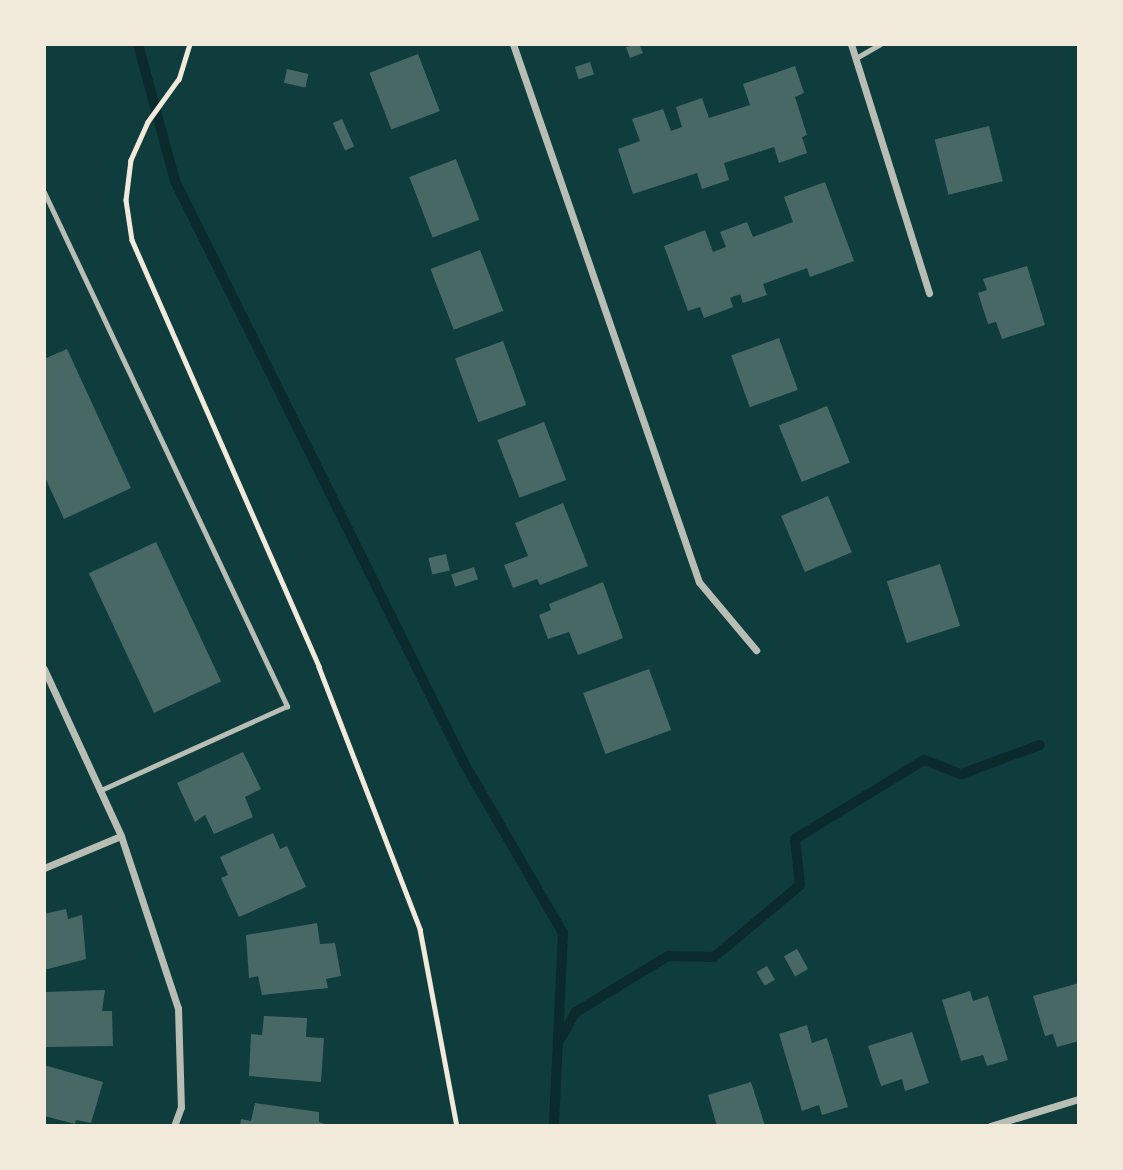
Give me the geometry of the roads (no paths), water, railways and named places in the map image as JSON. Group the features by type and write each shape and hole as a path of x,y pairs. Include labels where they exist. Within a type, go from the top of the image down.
{"street":[{"path":"513,44 699,582 756,650"},
{"path":"851,44 929,293"},
{"path":"44,669 121,836 178,1008 181,1107 174,1126"},
{"path":"44,868 121,836"},
{"path":"990,1126 1079,1099"}],"lane":[{"path":"856,58 880,44"},
{"path":"44,192 287,706 99,791"}],"waterway":[{"path":"138,44 175,181 464,763 563,933 554,1126"},
{"path":"559,1041 576,1012 668,956 714,957 800,885 795,839 924,760 961,774 1040,745"}]}
